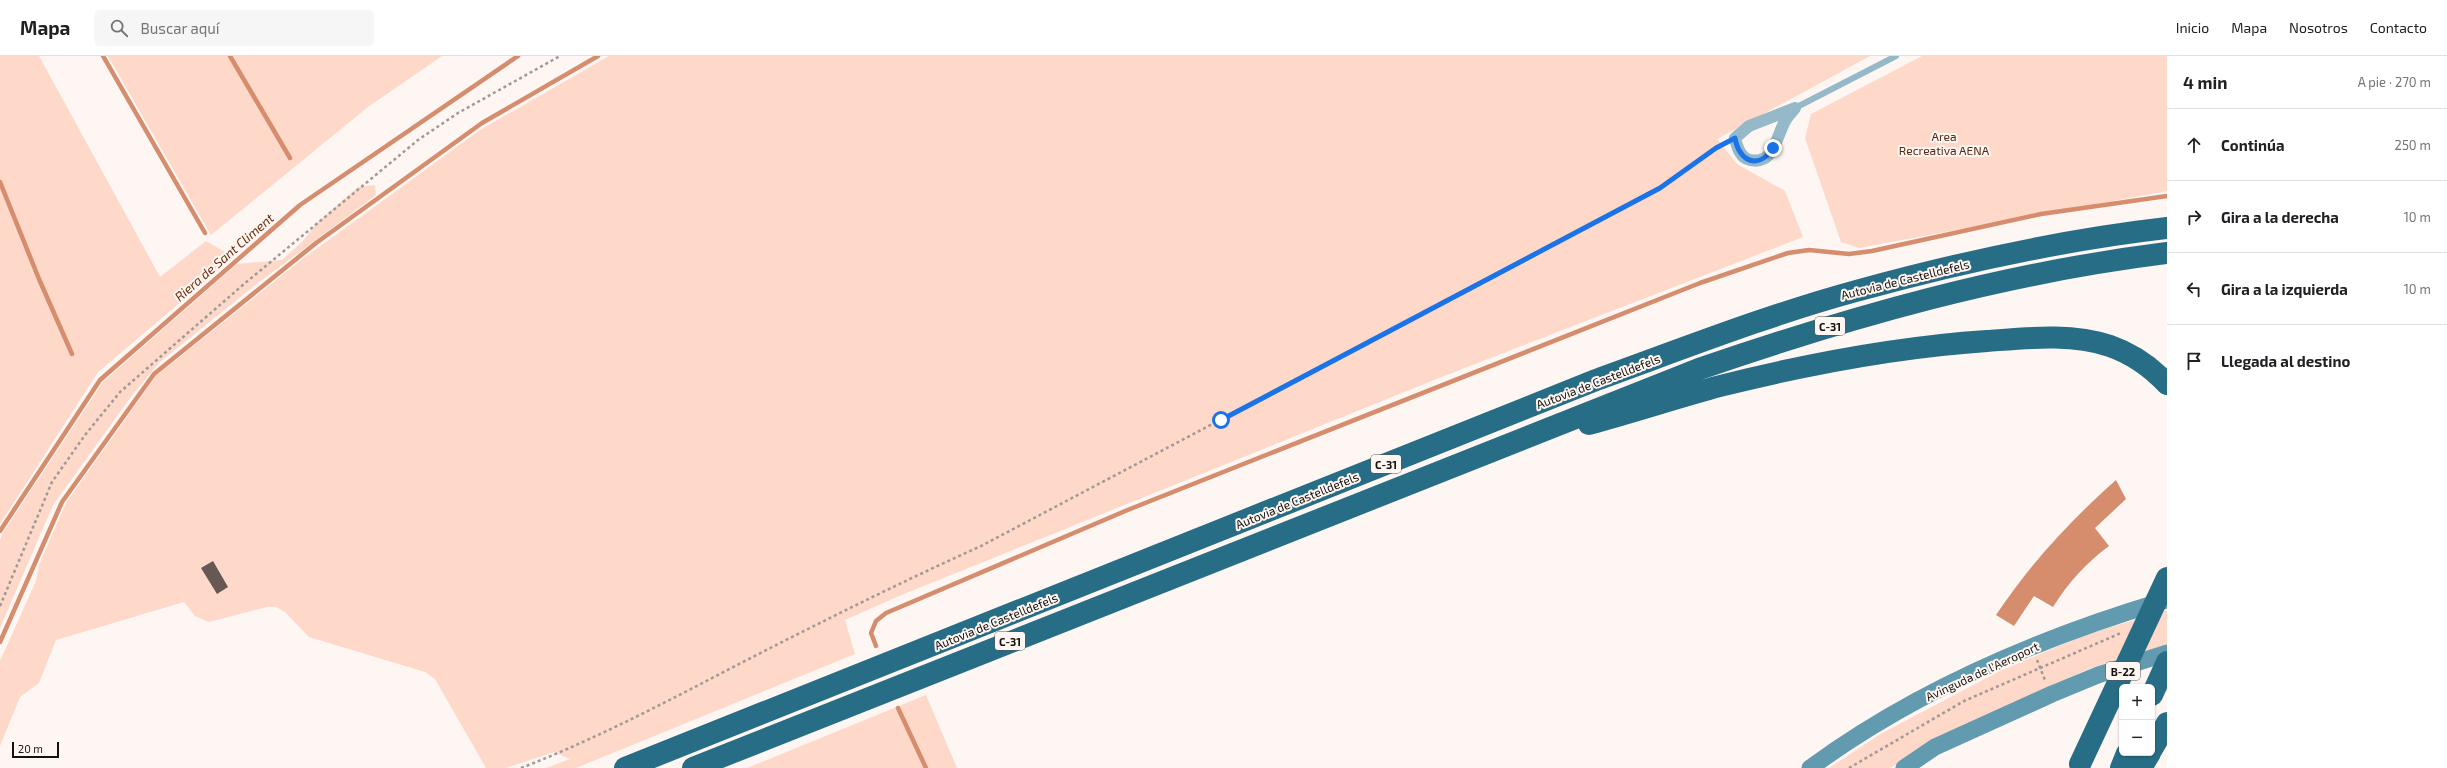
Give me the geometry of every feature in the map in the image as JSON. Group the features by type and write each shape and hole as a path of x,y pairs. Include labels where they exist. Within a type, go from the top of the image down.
{"highway":[{"name":"Autovia de Castelldefels","path":"625,768 1589,383 1701,342 1856,291 1945,268 2095,238 2167,228"},
{"name":"Autovia de Castelldefels","path":"693,768 1506,447 1603,405 1700,369 1862,316 1949,293 2019,278 2167,254"},
{"path":"1506,447 1770,374 1840,359 1964,342 2060,338 2091,341 2109,346 2135,357 2167,384"},
{"name":"B-22","path":"2079,766 2167,578"},
{"path":"2155,688 2167,662"},
{"path":"2155,744 2167,723"},
{"path":"2121,768 2126,756"},
{"path":"2141,768 2148,756"}],"street":[{"path":"1794,108 1784,122 1768,156 1759,161 1748,160 1741,155 1735,138 1749,126 1794,108"},
{"name":"Avinguda de l'Aeroport","path":"1810,768 1923,699 2032,646 2108,618 2167,600"},
{"path":"1904,768 1936,746 2052,694 2098,675 2167,653"}],"lane":[{"path":"1794,108 1896,56"}],"path":[{"path":"0,606 52,482 85,434 120,392 256,274 418,140 458,113 560,56"},
{"path":"521,768 569,749 886,589 981,546 1660,188 1716,148 1735,138"},
{"path":"1849,768 1964,701 2040,667 2125,632"},
{"path":"2032,646 2052,694"}],"green space":[{"path":"0,56 39,56 160,277 206,241 234,257 98,372 0,524"},
{"path":"108,56 442,56 368,107 211,235"},
{"path":"609,56 1870,56 1717,139 1737,164 1785,191 1803,237 1444,376 899,596 845,620 855,654 576,768 546,768 570,759 554,752 506,768 486,768 435,679 425,672 309,637 285,612 276,607 267,607 209,622 195,616 184,602 56,640 39,683 20,697 0,746 0,661 36,581 39,565 66,503 156,376 300,261 480,130"},
{"name":"Area Recreativa AENA","path":"1922,56 2167,56 2167,191 1859,248 1841,242 1805,138 1811,114"},
{"path":"375,185 376,195 254,286 160,362 133,394 53,505 0,628 0,540 2,534 103,382 237,264 282,260 302,242 318,222 358,187"},
{"path":"2167,610 2167,645 2091,668 2010,704 1890,768 1829,768 1882,733 2000,671 2085,635"},
{"path":"926,695 957,768 747,768"}],"shaded area":[{"path":"2116,480 2126,499 2095,528 2109,546 2078,574 2053,607 2034,596 2014,626 1996,615 2037,560 2066,528"}],"building":[{"path":"213,561 228,587 217,594 201,568"}],"waterway":[{"path":"103,56 205,233"},
{"path":"230,56 290,158"},
{"name":"Riera de Sant Climent","path":"0,531 100,380 300,205 518,56"},
{"path":"0,642 62,502 154,374 316,243 482,123 598,56"},
{"path":"0,182 39,279 72,354"},
{"path":"876,646 871,633 876,621 886,613 1130,509 1700,283 1788,253 1809,250 1849,254 1872,251 2041,214 2167,196"},
{"path":"898,708 926,768"}],"route":[{"path":"1221,420 1421,312 1551,246 1660,188 1716,148 1735,138 1736,145 1741,155 1748,160 1759,161 1768,156 1773,148"}]}
